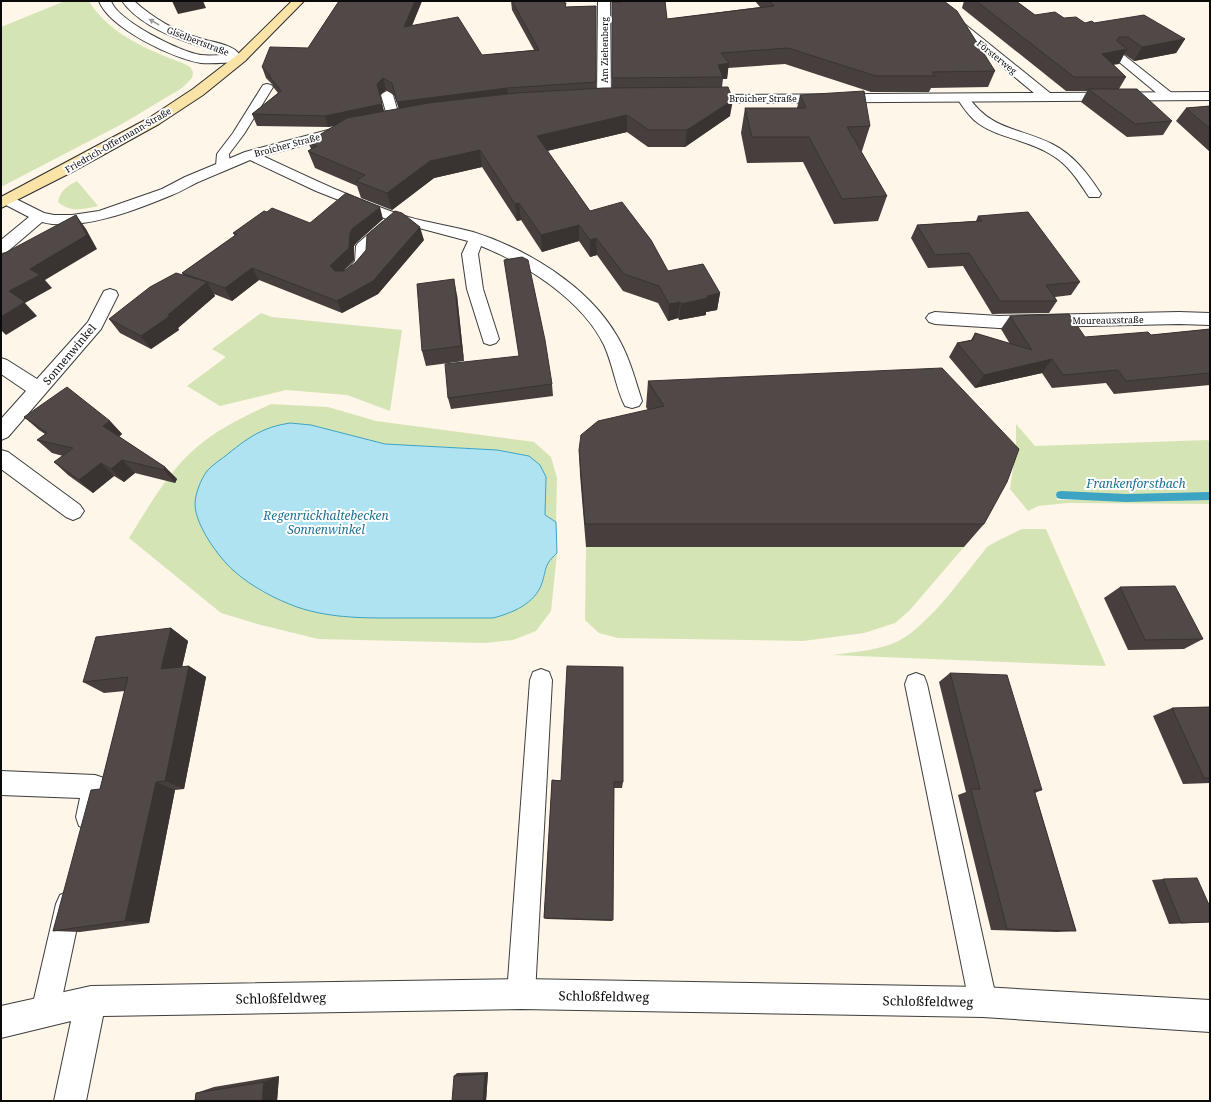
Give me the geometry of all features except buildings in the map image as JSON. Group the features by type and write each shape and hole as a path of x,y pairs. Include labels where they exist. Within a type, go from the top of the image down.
{"main road":[{"name":"Friedrich-Offermann-Straße","path":"4,201 154,121 198,92 241,58 298,1"}],"street":[{"name":"Giselbertstraße","path":"105,1 109,10 121,21 167,47 200,59 241,58"},
{"name":"Giselbertstraße","path":"128,1 144,16 162,27 198,42 217,46 241,58"},
{"name":"Am Ziehenberg","path":"604,1 604,99"},
{"name":"Försterweg","path":"929,1 1047,97"},
{"name":"Broicher Straße","path":"691,99 1210,96"},
{"path":"588,99 620,99"},
{"path":"380,122 409,116"},
{"name":"Broicher Straße","path":"4,201 39,216 62,221 102,215 168,192 250,155 360,126"},
{"name":"Broicher Straße","path":"250,155 396,218 477,239 515,256 545,274 569,292 594,318 608,336 622,367 632,401"},
{"path":"1,248 39,216"},
{"path":"477,239 470,254 475,289 490,339"},
{"name":"Sonnenwinkel","path":"1,432 95,325 110,295"},
{"name":"Moureauxstraße","path":"935,318 999,322 1179,318 1210,319"},
{"name":"Sonnenwinkel","path":"1,365 38,390"},
{"path":"1,458 73,511"},
{"name":"Schloßfeldweg","path":"1,1022 91,1001 521,994 983,1002 1210,1016"},
{"path":"70,1101 91,1001"}],"lane":[{"path":"1116,54 1169,97"},
{"path":"223,166 223,154 238,134 267,87"},
{"path":"387,95 394,118"},
{"path":"963,98 976,116 987,124 999,130 1030,139 1048,147 1069,161 1088,183 1094,194"},
{"path":"346,279 362,262 364,246 396,218"},
{"path":"521,994 541,680"},
{"path":"916,684 983,1002"},
{"path":"1,783 95,787 83,842"},
{"path":"45,1012 74,880"}],"green space":[{"path":"65,1 89,1 103,19 121,34 141,46 190,67 193,72 192,78 182,88 122,124 1,187 1,27"},
{"path":"77,181 98,206 72,209 58,202 64,189"},
{"path":"261,313 272,317 402,330 390,411 347,395 286,390 220,406 187,386 226,357 212,349"},
{"path":"271,404 328,407 376,421 534,442 551,457 557,478 556,522 545,515 546,477 529,456 497,450 385,444 311,425 290,423 234,571 262,592 297,607 541,585 547,562 557,553 551,611 536,631 513,640 485,643 318,639 261,625 221,613 129,538 151,502 168,478 187,456 205,440 223,428"},
{"path":"1016,424 1035,446 1208,440 1210,443 1210,494 1126,496 1056,495 1057,500 1210,498 1210,504 1068,503 1038,506 1028,511 1010,489 1016,447"},
{"path":"1022,529 1046,529 1106,666 832,655 879,648 906,637 919,627 944,601 987,547"},
{"path":"586,547 964,547 909,611 895,623 864,633 803,641 618,638 599,633 585,620"}],"water":[{"name":"Regenrückhaltebecken Sonnenwinkel","path":"290,423 311,425 385,444 497,450 529,456 540,465 546,477 545,515 556,522 557,553 548,564 539,590 534,597 522,606 493,618 364,618 323,614 297,607 272,596 248,582 228,565 215,550 203,531 196,512 196,496 209,468 243,442 264,430"}],"waterway":[{"name":"Frankenforstbach","path":"1061,495 1126,498 1210,496"}]}
